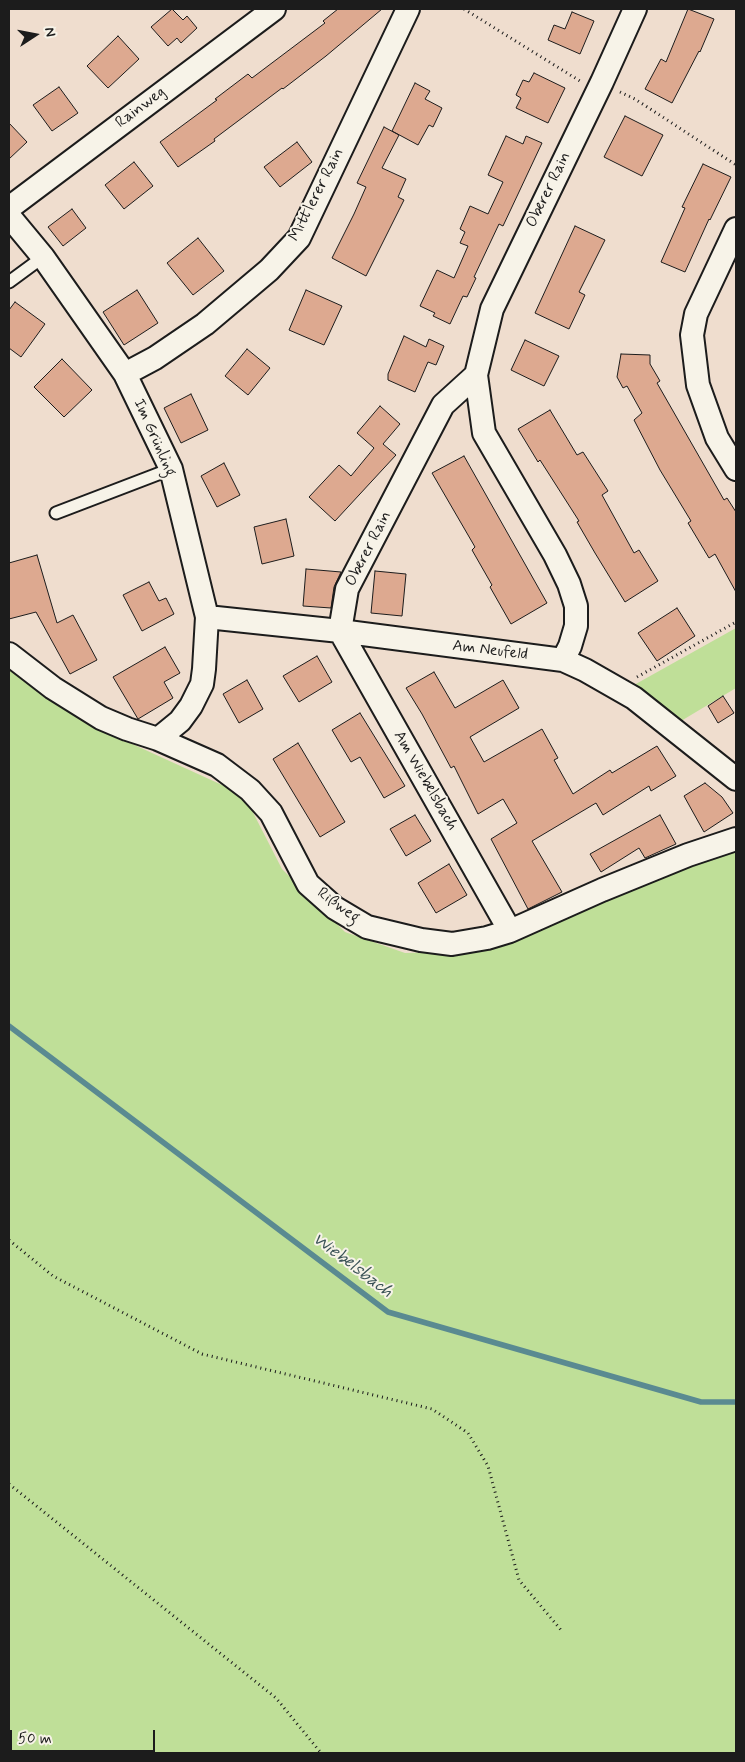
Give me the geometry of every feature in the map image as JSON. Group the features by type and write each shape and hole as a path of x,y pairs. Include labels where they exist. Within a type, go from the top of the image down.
{"street":[{"name":"Rainweg","path":"9,208 274,9"},
{"name":"Mittlerer Rain","path":"125,374 155,358 205,324 269,270 299,238 408,9"},
{"name":"Oberer Rain","path":"563,660 570,646 576,626 576,606 569,584 555,555 484,433 476,375 492,309 602,82 635,9"},
{"name":"Im Grünling","path":"9,216 43,257 125,374 171,469 207,617 202,684 191,706 180,721 158,739"},
{"path":"736,229 696,314 692,335 698,385 717,438 736,469"},
{"name":"Oberer Rain","path":"340,631 347,590 443,405 476,375"},
{"name":"Am Neufeld","path":"207,617 340,631 563,660 585,670 634,698 736,779"},
{"name":"Am Wiebelsbach","path":"340,631 510,931"},
{"name":"Rißweg","path":"9,654 53,688 102,718 127,729 158,739 217,765 250,790 271,813 308,884 334,908 367,927 421,940 452,944 487,938 510,931 602,890 688,855 736,839"}],"lane":[{"path":"9,282 43,257"},
{"path":"56,513 171,469"}],"path":[{"path":"464,9 582,82"},
{"path":"635,99 736,164"},
{"path":"617,688 736,622"},
{"path":"9,1240 53,1276 202,1354 432,1409 468,1433 488,1466 518,1580 561,1630"},
{"path":"9,1484 276,1698 321,1753"}],"green space":[{"path":"736,628 736,688 681,721 634,685"},
{"path":"9,669 45,698 106,732 244,795 282,869 345,932 405,953 475,951 736,849 736,1753 9,1753"}],"building":[{"path":"172,9 183,20 187,16 197,28 181,43 177,38 168,46 151,27"},
{"path":"338,9 382,9 326,56 178,167 160,142 217,100 215,99 248,74 252,78 325,23 323,21"},
{"path":"688,9 714,19 700,52 672,103 645,89 661,59 666,62"},
{"path":"572,12 594,21 580,54 548,40 554,25 565,29"},
{"path":"118,36 139,59 108,88 87,66"},
{"path":"534,73 565,88 548,123 516,108 521,98 516,95 523,80 529,82"},
{"path":"415,83 430,91 425,99 442,108 433,127 429,125 418,145 392,131"},
{"path":"59,87 78,113 52,131 33,105"},
{"path":"625,116 663,135 642,176 604,157"},
{"path":"9,123 27,142 9,159"},
{"path":"384,127 399,135 382,168 406,179 398,197 404,200 366,276 332,258 366,187 357,183"},
{"path":"506,136 523,144 526,136 542,143 503,226 499,224 474,277 476,278 467,297 463,296 450,324 433,316 435,313 420,306 437,270 454,278 468,246 460,243 465,232 460,229 470,206 488,214 503,182 488,175"},
{"path":"297,142 312,162 280,187 264,167"},
{"path":"134,162 153,186 124,209 105,185"},
{"path":"703,164 731,177 685,272 661,262 685,208 682,207"},
{"path":"72,209 86,228 63,246 48,227"},
{"path":"575,226 605,240 579,292 585,295 569,329 535,313"},
{"path":"198,238 224,271 193,295 167,263"},
{"path":"137,290 158,323 124,345 103,312"},
{"path":"306,290 342,306 324,345 289,330"},
{"path":"15,302 45,324 21,357 9,348 9,310"},
{"path":"404,336 426,347 429,339 444,346 436,365 428,362 415,392 388,380 388,374"},
{"path":"525,340 559,356 544,386 511,370"},
{"path":"247,349 270,368 248,395 225,376"},
{"path":"621,354 650,355 650,364 660,381 657,383 724,500 727,498 736,512 736,592 715,554 709,558 688,523 691,521 660,470 634,420 642,413 627,386 623,388 617,377"},
{"path":"62,359 92,390 64,417 34,387"},
{"path":"191,394 208,430 181,443 164,408"},
{"path":"380,406 400,424 383,444 396,455 335,521 309,497 339,465 351,476 374,448 357,433"},
{"path":"550,410 577,455 583,452 608,491 602,495 634,553 639,550 658,581 625,602 577,522 579,521 540,460 538,462 518,429"},
{"path":"464,456 547,603 511,624 472,550 475,547 432,473"},
{"path":"224,463 240,495 217,507 201,476"},
{"path":"286,519 294,556 262,564 254,527"},
{"path":"37,555 57,623 73,615 97,660 70,674 36,612 9,619 9,563"},
{"path":"306,569 341,572 334,587 331,608 303,606"},
{"path":"375,571 406,574 402,616 371,613"},
{"path":"149,582 159,601 166,598 174,614 142,631 123,595"},
{"path":"677,608 695,636 657,661 638,633"},
{"path":"165,647 180,673 164,682 173,698 138,719 113,677"},
{"path":"317,656 332,682 299,702 283,676"},
{"path":"434,672 455,708 503,680 519,708 470,737 484,762 542,729 558,758 554,760 573,794 610,770 612,773 657,746 676,776 651,791 649,786 603,815 596,803 532,841 562,892 528,909 491,839 517,823 503,799 478,814 454,766 451,768 406,688"},
{"path":"247,680 263,709 239,723 223,694"},
{"path":"723,696 734,713 718,723 708,706"},
{"path":"360,713 405,786 384,798 360,757 351,762 332,730"},
{"path":"298,743 345,822 320,837 273,759"},
{"path":"705,783 722,797 733,813 704,832 684,796"},
{"path":"415,815 431,841 406,856 390,829"},
{"path":"660,815 676,844 645,858 639,848 601,872 590,854"},
{"path":"449,864 467,895 436,913 418,883"}],"waterway":[{"name":"Wiebelsbach","path":"9,1026 388,1312 701,1402 736,1402"}]}
